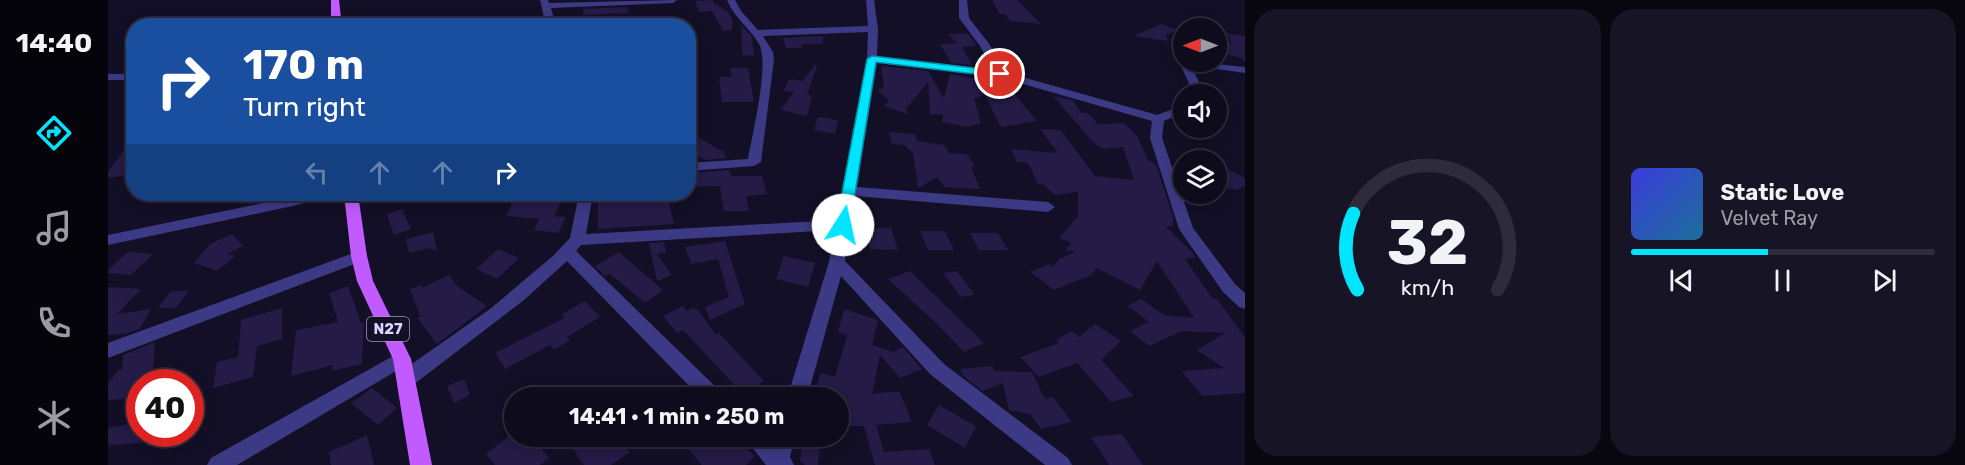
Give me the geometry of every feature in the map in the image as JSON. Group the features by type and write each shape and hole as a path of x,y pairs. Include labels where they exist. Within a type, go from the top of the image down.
{"main road":[{"path":"335,0 336,18"},
{"name":"N27","path":"352,201 359,256 365,281 402,360 421,465"}],"street":[{"path":"549,18 544,3 673,0"},
{"path":"696,166 754,162 769,54 758,33 733,7 731,0"},
{"path":"800,387 837,262 872,59 873,29 870,0"},
{"path":"963,0 964,18 985,45 1000,74"},
{"path":"758,33 873,29"},
{"path":"872,59 1000,74 1158,119 1173,113"},
{"path":"1194,84 1186,66 1203,64 1245,70"},
{"path":"108,77 126,77"},
{"path":"1158,119 1156,138 1186,229 1229,288 1245,303"},
{"path":"849,191 1048,207"},
{"path":"108,240 294,201"},
{"path":"406,379 513,298 572,246 583,201"},
{"path":"572,246 843,225"},
{"path":"572,246 704,387"},
{"path":"108,351 359,256"},
{"path":"837,262 937,369 1060,465"},
{"path":"218,465 402,360"},
{"path":"763,447 779,464"},
{"path":"779,464 783,447"}],"building":[{"path":"713,0 715,4 727,11 733,20 732,30 723,31 712,11 699,12 695,1"},
{"path":"992,0 1017,0 1041,24 1010,21 1005,14 1000,14"},
{"path":"627,7 629,13 583,15 584,9"},
{"path":"1161,24 1173,28 1173,32 1166,35 1168,41 1133,36"},
{"path":"741,25 752,37 754,56 742,55"},
{"path":"967,33 977,46 962,47 972,65 951,63 940,44 957,43 948,34"},
{"path":"1227,33 1245,36 1245,62 1242,58 1227,55 1227,42 1232,43"},
{"path":"823,36 823,44 801,44 802,48 786,48 783,38"},
{"path":"815,65 817,66 807,95 812,95 807,116 781,110 794,92 784,91 789,79 803,81"},
{"path":"881,66 928,71 944,98 950,74 1006,84 1037,121 1003,127 999,124 985,95 974,99 981,123 968,127 942,122 943,115 930,114 928,82 906,109 908,114 884,106 889,101 877,89 884,88"},
{"path":"730,68 748,68 754,102 722,102 719,77 732,77"},
{"path":"1053,96 1072,100 1082,113 1088,113 1098,124 1124,123 1137,136 1148,160 1156,165 1173,216 1173,226 1166,227 1196,257 1185,259 1212,298 1217,299 1245,337 1245,393 1202,396 1182,371 1224,368 1197,350 1225,333 1182,331 1149,346 1130,331 1149,322 1128,306 1141,299 1164,315 1194,318 1157,261 1140,290 1096,268 1092,275 1054,290 1030,272 1049,264 1053,267 1059,259 1077,251 1065,251 1071,243 1059,238 1078,216 1078,192 1055,195 1043,184 1038,184 1028,163 1017,162 1011,149 1058,153 1040,129 1061,130 1095,176 1134,180 1123,147 1103,149 1093,142"},
{"path":"818,117 838,120 835,134 814,130"},
{"path":"889,132 915,134 917,141 944,145 949,153 967,154 975,167 971,167 980,189 944,187 938,177 918,188 913,153 904,145 892,144"},
{"path":"696,137 724,152 726,158 705,160 696,155"},
{"path":"126,148 126,175 108,178 108,172"},
{"path":"729,170 731,176 762,176 767,194 746,196 749,211 724,211 720,186 696,187 696,172"},
{"path":"1227,170 1245,178 1245,186 1236,190 1227,188"},
{"path":"243,201 262,201 249,204"},
{"path":"514,201 560,201 555,216 566,217 558,233 534,230 539,219 506,216"},
{"path":"598,201 669,201 674,224 598,229"},
{"path":"402,209 411,229 394,235 387,214"},
{"path":"864,228 891,228 898,250 870,249"},
{"path":"920,231 945,231 954,250 928,250"},
{"path":"433,232 437,251 430,248 409,253 406,239"},
{"path":"970,233 998,233 1008,250 979,250"},
{"path":"232,234 243,246 227,254 235,256 217,271 194,263 210,244"},
{"path":"725,241 745,304 710,320 705,307 729,297 718,259 691,264 685,247"},
{"path":"664,242 666,253 657,254 672,275 657,281 649,243"},
{"path":"498,249 519,258 497,279 476,269"},
{"path":"128,252 153,254 131,275 108,273 108,270"},
{"path":"619,252 663,290 645,303 610,274 605,276 595,266"},
{"path":"784,256 815,263 808,287 776,279"},
{"path":"910,271 984,343 964,352 888,279"},
{"path":"957,271 975,295 961,297 943,273"},
{"path":"449,275 457,286 487,306 437,344 417,318 420,316 410,289 421,285 422,288"},
{"path":"348,286 361,323 364,323 362,364 332,371 333,365 291,376 296,330 338,322 329,293"},
{"path":"108,287 141,289 117,314 151,309 140,329 125,334 108,335"},
{"path":"171,291 189,291 176,308 158,308"},
{"path":"585,301 600,317 567,337 570,341 554,349 550,345 505,369 495,353 564,318 561,315"},
{"path":"683,306 687,311 693,308 698,310 716,335 719,333 764,381 755,387 736,387 683,330 677,333 663,316"},
{"path":"282,308 282,339 257,346 253,377 213,388 217,362 238,357 241,320"},
{"path":"844,309 878,320 872,345 893,352 903,347 922,369 900,378 880,355 872,394 899,391 912,422 876,425 884,452 929,449 935,465 875,465 864,426 849,426 849,387 817,387 820,373 835,377 847,335 838,332"},
{"path":"1095,324 1121,341 1101,360 1134,396 1111,402 1077,363 1039,377 1020,357 1059,343 1056,340 1072,331 1079,337"},
{"path":"155,342 153,369 126,369 126,399 108,400 108,384 118,370 122,370 123,355"},
{"path":"992,366 995,371 1032,372 1045,399 1053,397 1072,422 1041,429 1030,414 1009,410 1003,383 983,391 963,376 960,369"},
{"path":"464,379 470,395 454,403 447,386"},
{"path":"372,388 397,408 378,425 351,403"},
{"path":"939,405 976,426 965,448 927,425"},
{"path":"126,424 126,444 108,445 108,428"},
{"path":"1122,434 1143,465 1109,465 1091,437"},
{"path":"367,435 374,465 331,465 329,452"},
{"path":"504,440 504,447 540,447 549,458 540,465 495,465 486,454"},
{"path":"576,447 626,447 630,452 611,465 584,465 573,449"},
{"path":"687,447 745,447 755,456 746,465 702,465"},
{"path":"802,447 820,447 818,465 805,465 800,460"}],"route":[{"path":"843,225 872,59 1000,74"}]}
